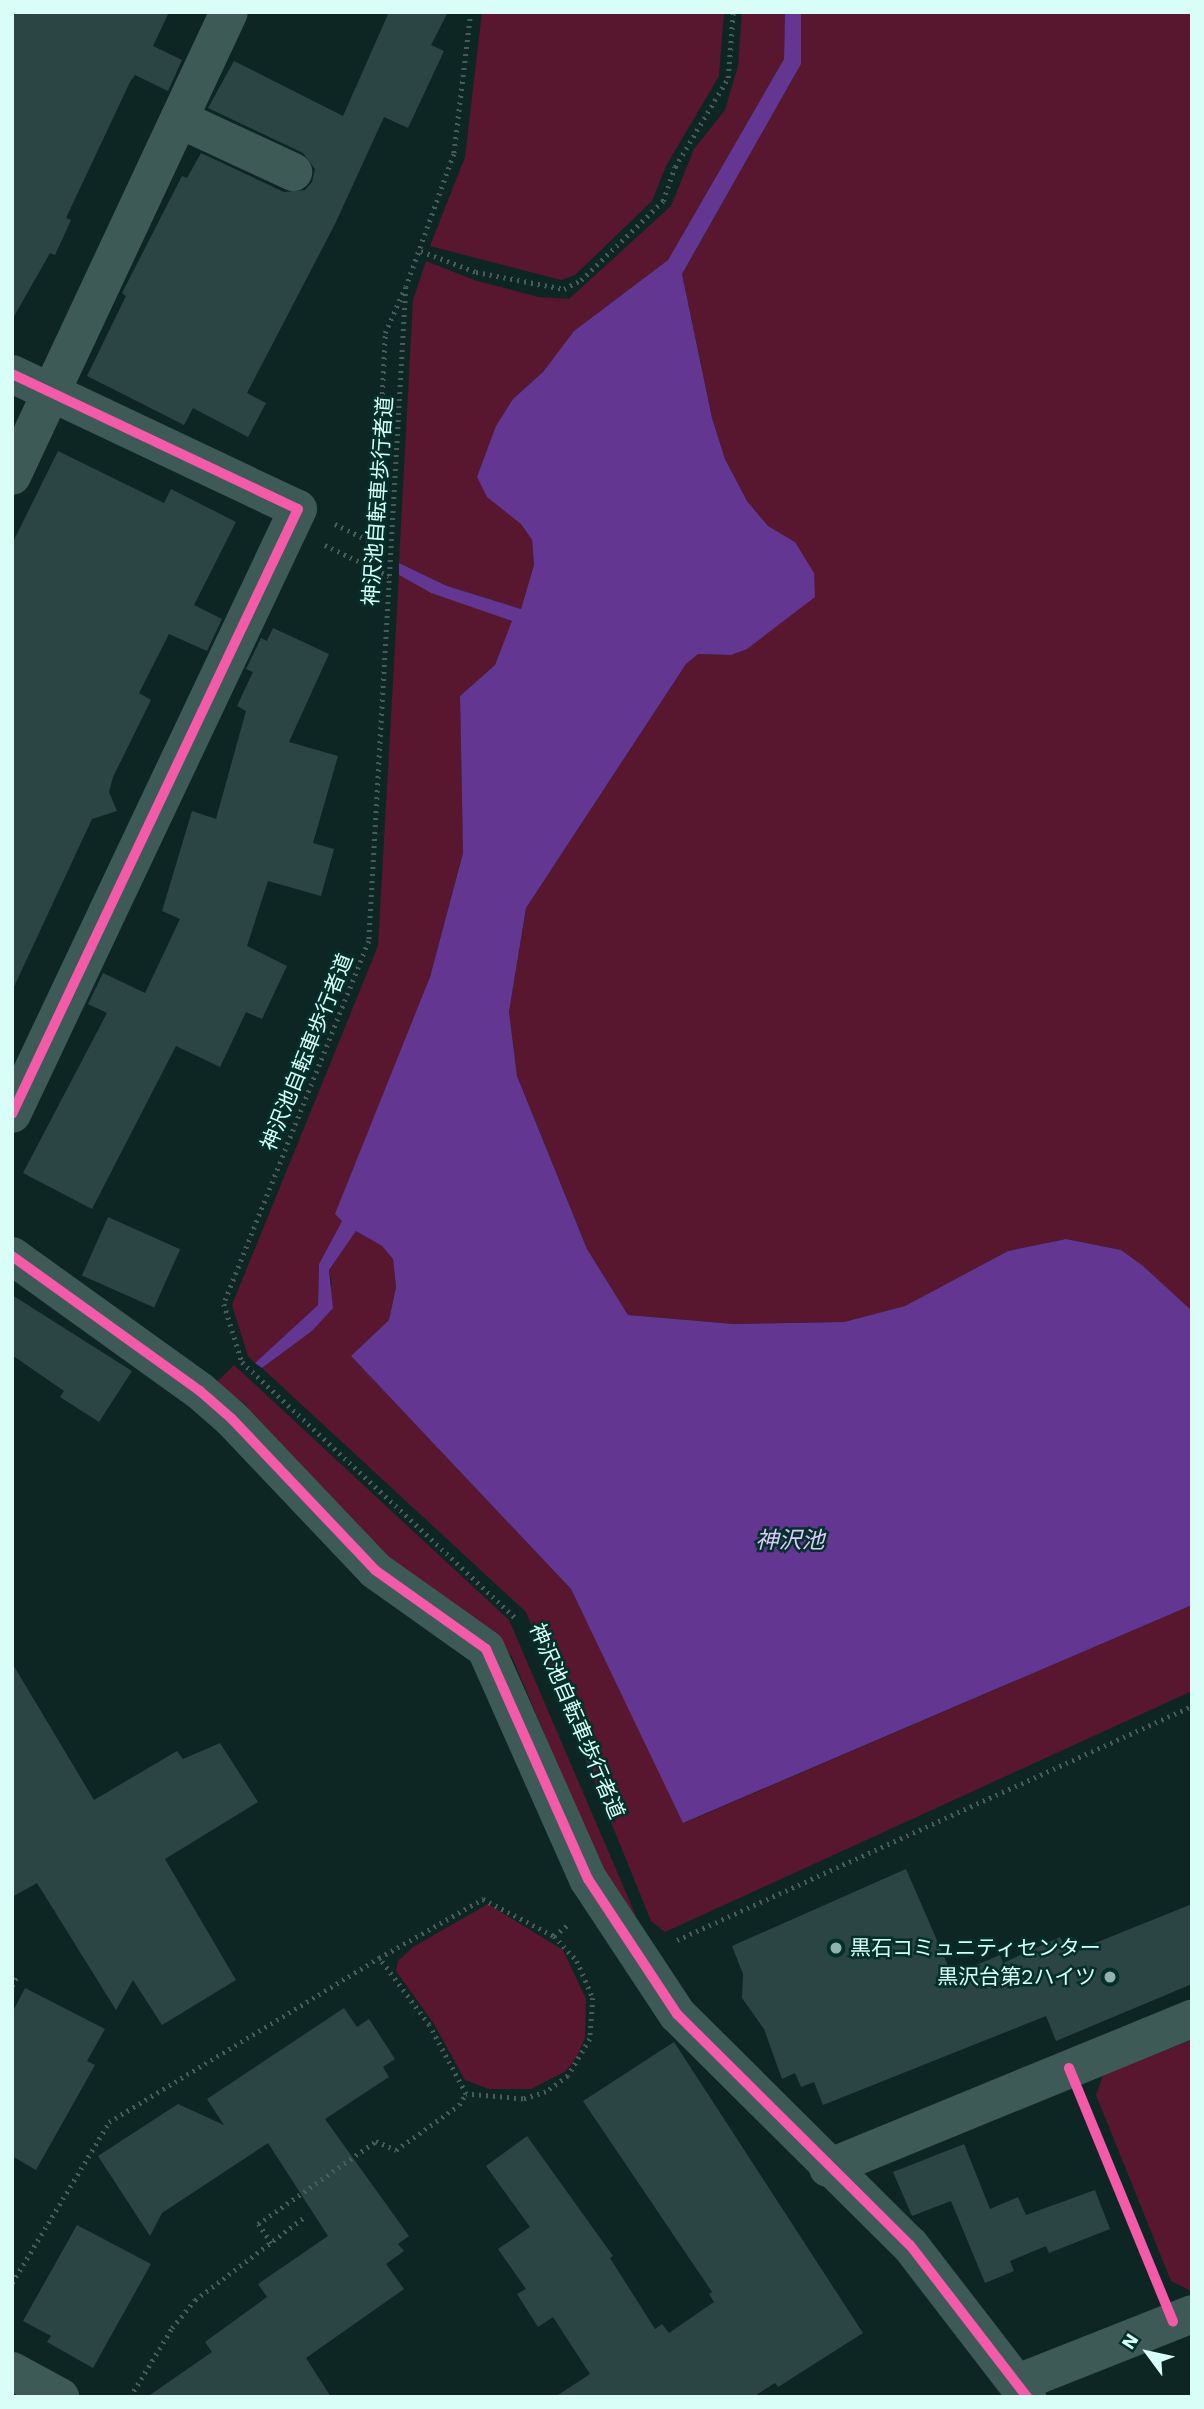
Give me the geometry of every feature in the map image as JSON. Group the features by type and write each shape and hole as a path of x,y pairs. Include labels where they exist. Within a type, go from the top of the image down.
{"street":[{"path":"12,476 229,12"},
{"path":"179,119 293,172"},
{"path":"12,374 298,509 12,1114"},
{"path":"12,1256 200,1391 231,1418 375,1570 486,1649 578,1860 677,2014 828,2168 910,2245 1023,2390 1182,2318"},
{"path":"828,2168 1192,2019"},
{"path":"12,2371 60,2397"}],"path":[{"path":"421,251 476,272 564,289 581,280 663,201 675,167 728,78 733,12"},
{"path":"323,519 368,540 376,513 385,333 405,287"},
{"path":"344,555 388,576"},
{"path":"638,1957 1192,1706"},
{"path":"12,2283 109,2122 379,1958 483,1899 550,1932 577,1961 587,1978 594,2017 586,2048 568,2076 546,2092 523,2099 466,2094"},
{"path":"379,1958 429,2025 466,2094"},
{"path":"12,1986 17,1977"},
{"path":"1069,2068 1182,2318"},
{"path":"271,2243 258,2224 376,2141 396,2150 459,2105 466,2094"},
{"path":"130,2397 172,2328 195,2300 303,2218"}],"shaded area":[{"path":"482,12 724,12 719,76 666,166 652,201 575,275 561,280 430,246 465,157"},
{"path":"742,12 785,12 784,59 668,260 574,331 543,372 513,399 521,524 532,540 534,565 521,609 447,586 399,563 413,300 426,261 474,280 538,297 569,299 671,206 694,149 725,110 738,66"},
{"path":"801,12 1192,12 1192,1311 1121,1250 1066,1239 1008,1251 905,1306 844,1322 734,1324 628,1315 587,1249 517,1076 509,1012 526,908 686,664 698,654 731,655 795,542 768,526 747,501 725,459 712,418 682,274 801,64"},
{"path":"399,575 431,593 513,620 495,665 460,696 463,853 430,977 342,1221 319,1264 318,1305 255,1363 248,1356 232,1305 378,946"},
{"path":"356,1231 382,1246 393,1259 396,1287 389,1320 351,1356 571,1589 684,1823 1192,1605 1192,1691 665,1932 651,1921 526,1612 262,1368 312,1331 332,1284 329,1270"},
{"path":"234,1365 509,1620 636,1916 632,1919 606,1879 512,1657 489,1628 382,1556 252,1421 246,1404 215,1384"},
{"path":"488,1904 563,1950 586,1999 585,2038 577,2056 566,2071 531,2089 489,2089 465,2080 434,2024 396,1971 398,1961 413,1947"},
{"path":"1192,2040 1191,2291 1171,2281 1096,2095 1103,2075"}],"water":[{"name":"神沢池","path":"785,12 801,12 801,64 682,274 712,418 725,459 747,501 768,526 795,542 814,573 815,597 747,649 731,655 698,654 686,664 526,908 509,1012 517,1076 587,1249 628,1315 734,1324 844,1322 905,1306 1008,1251 1066,1239 1121,1250 1143,1266 1192,1311 1192,1605 683,1823 571,1589 351,1356 389,1320 396,1287 393,1259 382,1246 356,1231 329,1270 333,1308 312,1331 262,1368 255,1363 318,1305 319,1264 342,1221 335,1214 430,977 463,853 460,696 495,665 512,621 431,593 399,575 399,563 447,586 521,609 534,565 532,540 521,524 487,497 477,477 496,426 513,399 543,372 574,331 668,260 784,59"}],"building":[{"path":"12,12 169,12 153,46 182,60 168,91 135,75 130,82 66,218 71,220 55,255 50,253 12,320"},
{"path":"389,12 448,12 431,45 444,51 408,128 384,117 335,224 247,393 266,403 248,437 193,408 184,425 87,376 126,296 122,293 182,176 187,178 201,153 284,192 305,190 312,182 315,169 303,153 208,108 234,61 343,116"},
{"path":"58,451 164,503 171,489 236,522 194,605 222,619 207,651 169,634 139,693 151,700 113,777 109,792 117,811 92,819 12,991 12,544"},
{"path":"273,628 329,654 289,742 338,756 313,843 334,849 321,896 268,881 247,946 287,966 262,1019 246,1012 220,1067 176,1046 92,1209 23,1173 107,1013 88,1004 103,973 145,993 180,919 162,911 192,811 216,819 246,711 237,706 253,672 246,669 261,638 267,641"},
{"path":"108,1217 180,1249 154,1308 82,1275"},
{"path":"12,1295 132,1371 99,1422 60,1397 64,1391 12,1355"},
{"path":"12,1663 94,1800 177,1751 183,1759 220,1743 258,1802 165,1859 236,1980 162,2025 133,1980 116,2010 37,1883 12,1897"},
{"path":"906,1869 952,1975 1000,1955 1003,1963 1060,1937 1068,1954 1192,1904 1192,1984 1056,2041 1046,2016 823,2105 814,2082 801,2087 795,2073 782,2079 764,2029 742,1998 743,1974 732,1946"},
{"path":"25,1988 105,2029 87,2061 95,2065 36,2170 12,2156 12,2013"},
{"path":"344,2008 357,2027 369,2019 395,2059 383,2067 389,2077 325,2119 409,2236 398,2244 404,2251 386,2264 404,2289 306,2358 331,2397 147,2397 212,2352 205,2342 267,2297 258,2284 328,2236 268,2143 162,2213 150,2236 98,2156 178,2104 224,2125 207,2099"},
{"path":"674,2042 863,2333 778,2387 775,2383 753,2397 555,2397 590,2374 553,2317 538,2327 517,2294 526,2289 498,2249 530,2227 486,2166 527,2136 613,2256 610,2258 655,2329 662,2324 669,2333 714,2302 709,2294 712,2292 583,2101"},
{"path":"964,2144 990,2209 1018,2197 1026,2215 1095,2190 1110,2229 1049,2253 1046,2246 1010,2261 1014,2271 985,2283 951,2201 912,2216 893,2172"},
{"path":"77,2225 151,2264 93,2368 47,2342 51,2336 23,2321"}],"cycle path":[{"path":"12,374 298,509 12,1114"},
{"path":"12,1256 200,1391 231,1418 375,1570 486,1649 588,1879 677,2014 910,2245 1027,2397"},
{"path":"1069,2068 1173,2322"}],"place":[{"name":"黒石コミュニティセンター","path":"836,1948"},
{"name":"黒沢台第2ハイツ","path":"1110,1977"}]}
